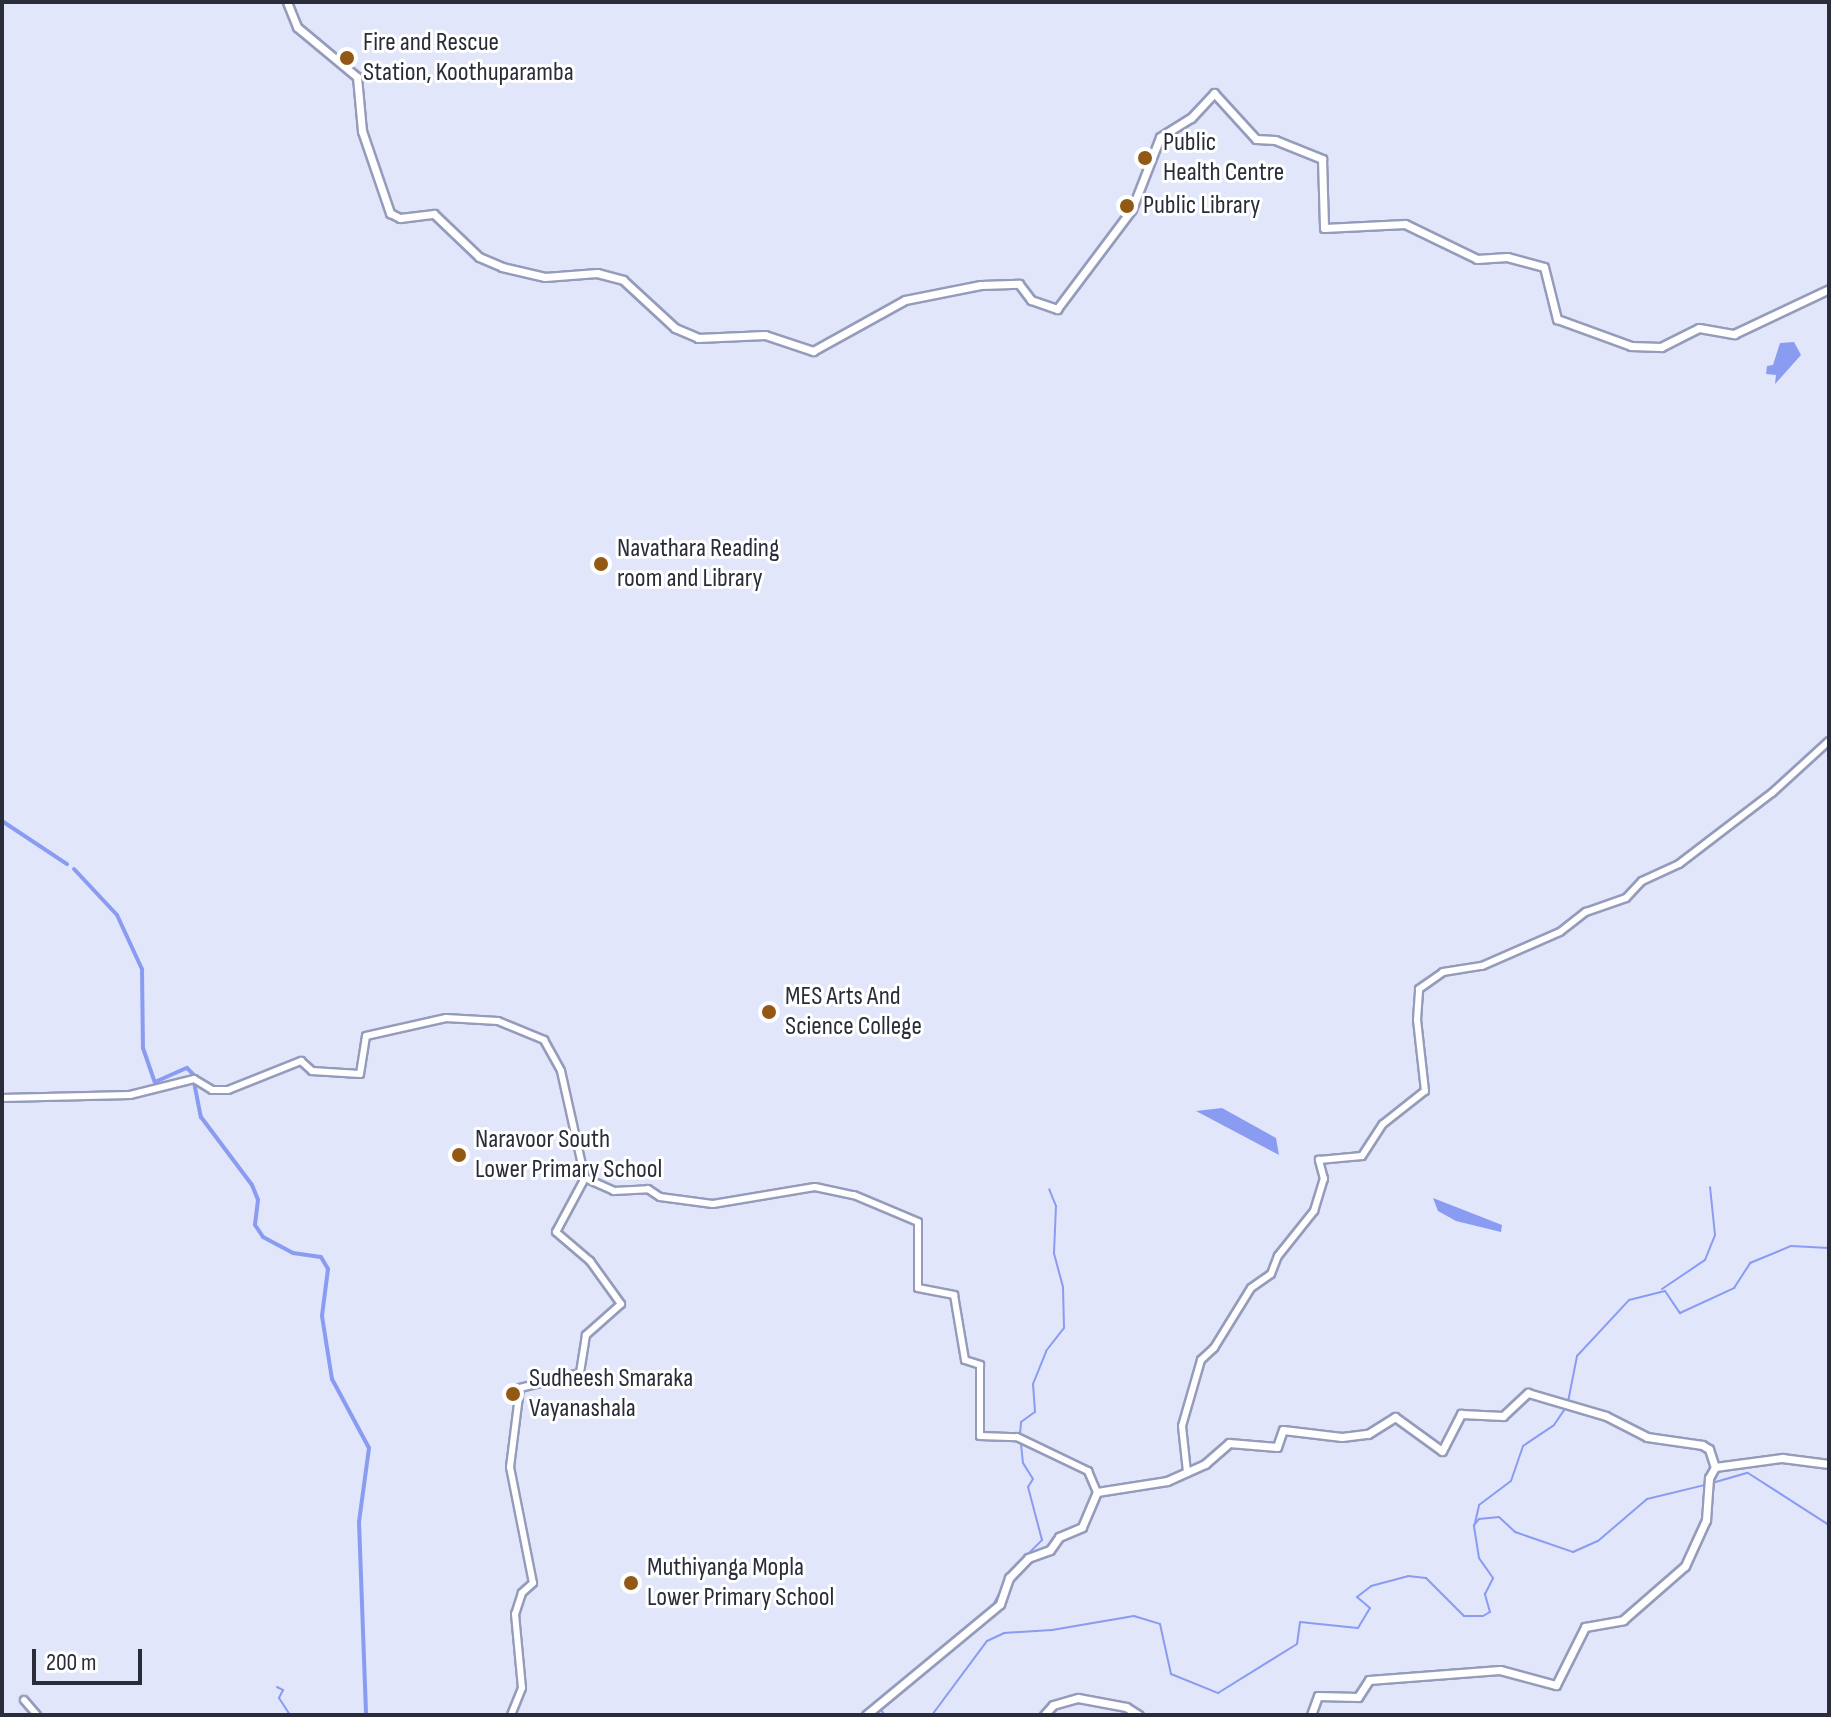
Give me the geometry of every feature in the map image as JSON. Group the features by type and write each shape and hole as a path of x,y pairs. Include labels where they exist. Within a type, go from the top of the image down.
{"main road":[{"path":"287,2 297,27 357,77 362,131 390,213 400,218 434,214 479,257 502,267 545,277 597,273 623,280 675,328 698,338 765,335 813,351 905,300 981,285 1019,284 1033,301 1057,309 1132,209 1160,137 1191,118 1214,93 1256,139 1275,140 1322,159 1324,228 1405,224 1477,259 1507,257 1544,267 1557,319 1631,346 1661,347 1699,328 1734,334 1829,289"},
{"path":"866,1715 922,1664 993,1611 1009,1578 1028,1558 1050,1550 1059,1537 1082,1527 1097,1492 1126,1491 1187,1472 1229,1443 1277,1447 1283,1430 1368,1434 1395,1417 1442,1451 1461,1414 1503,1416 1528,1393 1606,1416 1647,1437 1702,1445 1709,1449 1715,1467 1709,1478 1706,1520 1685,1566 1623,1620 1585,1627 1556,1685 1500,1670 1376,1679 1366,1682 1358,1697 1318,1696 1311,1715"},
{"path":"1715,1467 1782,1458 1829,1464"},
{"path":"1044,1715 1053,1705 1078,1698 1126,1707 1139,1715"}],"street":[{"path":"1187,1472 1182,1426 1201,1360 1214,1348 1251,1288 1271,1274 1278,1256 1314,1211 1324,1179 1319,1160 1362,1156 1383,1124 1425,1091 1417,1020 1419,989 1443,972 1482,966 1560,932 1586,912 1626,898 1642,881 1679,864 1772,793 1829,741"},
{"path":"2,1098 130,1095 198,1079 212,1090 228,1090 301,1061 312,1071 360,1074 366,1036 446,1018 477,1017 517,1026 544,1040 561,1071 585,1178 556,1232 590,1261 621,1304 586,1335 580,1373 520,1388 510,1467 533,1583 520,1597 515,1614 522,1688 511,1715"},
{"path":"585,1178 614,1191 648,1189 660,1197 713,1204 752,1200 798,1187 827,1189 918,1222 918,1288 954,1295 965,1360 980,1365 980,1436 1017,1437 1088,1471 1097,1492"},
{"path":"24,1700 37,1715"}],"water":[{"path":"1794,342 1801,355 1775,384 1776,375 1766,374 1767,366 1773,365 1780,343"},
{"path":"1222,1108 1276,1138 1279,1155 1196,1111"},
{"path":"1433,1198 1502,1225 1501,1232 1456,1221 1438,1211"}],"waterway":[{"path":"2,821 67,864"},
{"path":"74,869 117,915 142,969 143,1048 155,1082 187,1068 194,1075"},
{"path":"194,1082 201,1117 252,1185 258,1200 255,1225 263,1237 293,1253 321,1257 328,1269 322,1316 332,1379 369,1448 359,1522 366,1715"},
{"path":"1662,1289 1705,1260 1715,1235 1710,1187"},
{"path":"1020,1434 1021,1422 1035,1412 1033,1384 1046,1351 1064,1328 1063,1287 1054,1253 1056,1206 1049,1189"},
{"path":"1568,1402 1577,1356 1629,1300 1665,1291 1680,1313 1734,1288 1750,1263 1791,1246 1829,1248"},
{"path":"1475,1523 1479,1505 1511,1481 1523,1446 1554,1425 1564,1410"},
{"path":"1016,1566 1042,1540 1028,1487 1033,1479 1023,1463 1021,1443"},
{"path":"1712,1483 1748,1473 1829,1525"},
{"path":"932,1715 987,1641 1004,1633 1052,1630 1134,1616 1160,1624 1171,1674 1218,1693 1297,1644 1300,1622 1358,1628 1370,1608 1357,1597 1371,1586 1408,1576 1426,1578 1464,1616 1483,1616 1490,1612 1485,1594 1493,1578 1479,1558 1474,1525 1479,1519 1499,1517 1515,1532 1573,1552 1598,1541 1647,1499 1705,1485"},
{"path":"992,1607 1002,1588"},
{"path":"900,1682 935,1654"},
{"path":"879,1699 898,1683"},
{"path":"277,1687 283,1690 279,1698 290,1715"},
{"path":"880,1707 884,1715"}],"place":[{"name":"Fire and Rescue Station, Koothuparamba","path":"347,58"},
{"name":"Public Health Centre","path":"1145,158"},
{"name":"Public Library","path":"1127,206"},
{"name":"Navathara Reading room and Library","path":"601,564"},
{"name":"MES Arts And Science College","path":"769,1012"},
{"name":"Naravoor South Lower Primary School","path":"459,1155"},
{"name":"Sudheesh Smaraka Vayanashala","path":"513,1394"},
{"name":"Muthiyanga Mopla Lower Primary School","path":"631,1583"}]}
